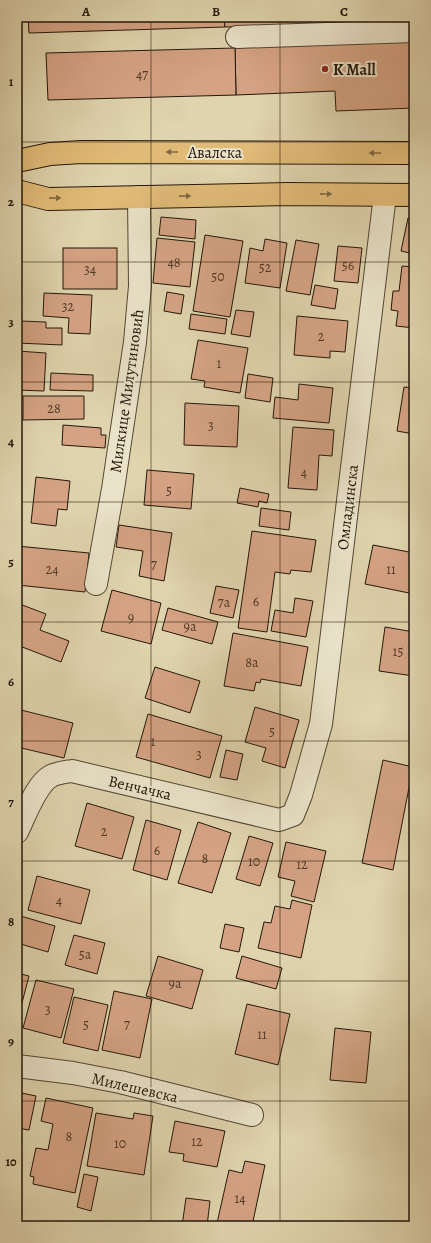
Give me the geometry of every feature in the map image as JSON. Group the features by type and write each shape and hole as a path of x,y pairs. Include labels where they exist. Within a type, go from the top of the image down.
{"main road":[{"name":"Авалска","path":"17,162 50,154 81,152 414,153"},
{"path":"17,191 48,199 287,194 414,195"}],"street":[{"path":"237,37 414,31"},
{"name":"Омладинска","path":"293,815 301,795 320,724 385,195"},
{"name":"Милкице Милутиновић","path":"96,584 135,342 140,286 139,197"},
{"name":"Венчачка","path":"17,832 39,788 45,781 52,775 72,772 279,820 293,815"},
{"name":"Милешевска","path":"17,1066 73,1073 120,1082 252,1115"}],"building":[{"path":"28,17 224,17 225,27 29,33"},
{"path":"224,17 414,17 414,20 225,27"},
{"name":"K Mall","path":"414,41 414,108 336,111 335,91 236,95 235,48"},
{"path":"235,48 236,95 48,100 46,53"},
{"path":"161,217 196,220 195,239 159,235"},
{"path":"408,218 414,220 414,254 401,251"},
{"path":"205,235 243,241 230,317 193,311"},
{"path":"157,238 195,242 190,287 153,283"},
{"path":"265,239 287,243 280,288 245,283 250,248 263,251"},
{"path":"296,240 319,244 310,295 286,291"},
{"path":"338,246 362,248 358,283 334,281"},
{"path":"63,248 117,248 117,289 63,289"},
{"path":"402,266 414,267 414,328 396,326 398,311 391,310 393,291 399,291"},
{"path":"315,285 338,289 335,309 311,305"},
{"path":"167,292 184,295 181,314 164,311"},
{"path":"44,293 92,295 90,334 68,333 69,318 43,316"},
{"path":"236,310 254,312 250,337 231,334"},
{"path":"191,314 227,319 225,334 189,329"},
{"path":"297,316 348,321 345,352 330,351 330,358 294,355"},
{"path":"20,321 46,322 46,328 62,328 62,345 17,343 17,326 19,326"},
{"path":"412,337 414,337 414,359 410,359"},
{"path":"198,340 248,348 240,393 204,387 205,381 191,379"},
{"path":"17,351 46,353 44,391 17,390"},
{"path":"51,373 93,375 93,391 50,390"},
{"path":"248,374 273,378 270,402 245,398"},
{"path":"299,384 333,388 329,423 273,418 275,397 298,400"},
{"path":"404,387 414,388 414,434 397,431"},
{"path":"23,396 84,396 84,419 23,420"},
{"path":"185,403 239,406 237,447 184,445"},
{"path":"63,425 101,428 101,435 106,435 105,448 62,445"},
{"path":"293,427 334,430 332,456 319,455 317,490 288,488"},
{"path":"147,470 194,474 191,509 144,505"},
{"path":"36,477 70,481 67,510 58,509 56,526 31,523"},
{"path":"240,488 269,494 267,503 259,501 258,507 237,503"},
{"path":"261,508 291,512 289,530 259,526"},
{"path":"119,525 172,533 164,581 139,576 143,551 116,547"},
{"path":"252,531 316,540 311,572 291,570 290,574 275,572 267,632 238,628"},
{"path":"373,545 414,553 414,594 365,584"},
{"path":"17,546 89,553 85,592 17,585"},
{"path":"216,586 239,590 233,618 210,613"},
{"path":"112,590 161,603 151,644 101,631"},
{"path":"295,598 313,601 306,637 271,631 275,610 293,613"},
{"path":"17,603 46,614 40,630 69,641 61,662 17,645"},
{"path":"168,608 218,622 212,644 162,630"},
{"path":"385,627 414,632 414,676 379,671"},
{"path":"233,633 308,647 301,686 261,679 260,683 256,682 254,691 224,686"},
{"path":"155,667 200,681 190,713 145,698"},
{"path":"255,707 299,720 285,768 262,761 266,748 245,742"},
{"path":"17,709 73,723 64,758 17,747"},
{"path":"148,714 222,736 210,778 136,757"},
{"path":"226,750 243,754 237,780 220,777"},
{"path":"383,760 413,767 393,870 362,863"},
{"path":"87,803 134,817 122,859 75,846"},
{"path":"146,820 181,830 167,880 133,870"},
{"path":"198,822 231,833 212,893 178,883"},
{"path":"249,836 273,843 260,886 236,879"},
{"path":"286,842 326,851 314,902 291,896 295,881 278,877"},
{"path":"37,876 90,890 81,924 28,910"},
{"path":"292,900 312,905 301,958 258,948 264,922 271,923 275,906 290,909"},
{"path":"17,915 55,926 48,952 17,943"},
{"path":"225,924 244,928 239,952 220,948"},
{"path":"74,935 105,943 97,974 65,965"},
{"path":"158,956 203,970 192,1009 146,996"},
{"path":"242,956 282,968 276,989 236,978"},
{"path":"17,973 29,976 17,1022"},
{"path":"36,980 74,989 61,1038 23,1028"},
{"path":"114,991 152,999 140,1058 102,1050"},
{"path":"74,997 108,1005 98,1051 63,1043"},
{"path":"247,1004 290,1014 278,1065 235,1054"},
{"path":"335,1028 371,1032 366,1083 330,1080"},
{"path":"17,1092 36,1096 29,1130 17,1128"},
{"path":"46,1098 93,1108 75,1193 33,1184 34,1177 30,1176 36,1148 48,1150 53,1124 41,1121"},
{"path":"96,1113 133,1119 134,1113 153,1116 144,1175 87,1166"},
{"path":"175,1121 225,1131 217,1167 183,1161 184,1154 169,1152"},
{"path":"245,1161 265,1165 252,1226 232,1226 217,1223 229,1170 242,1173"},
{"path":"84,1174 98,1177 91,1211 77,1207"},
{"path":"186,1198 210,1201 207,1226 182,1226"}],"place":[{"name":"K Mall","path":"325,69"}]}
